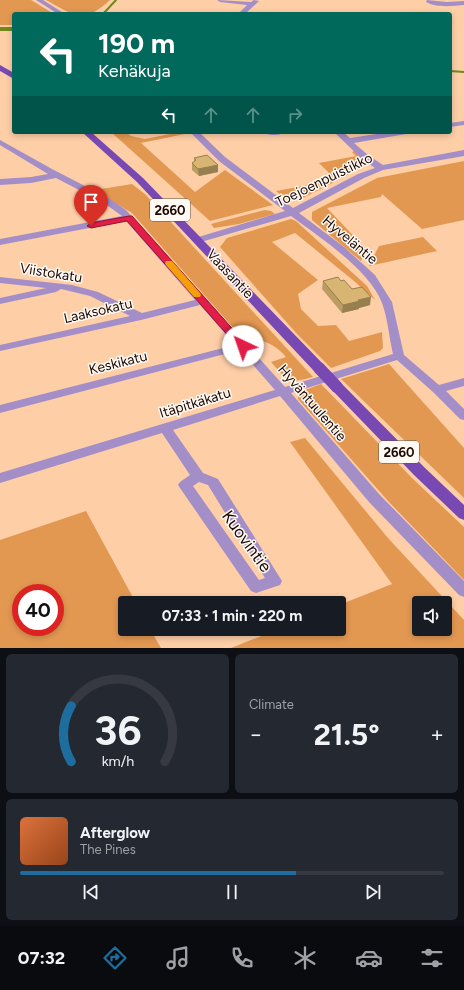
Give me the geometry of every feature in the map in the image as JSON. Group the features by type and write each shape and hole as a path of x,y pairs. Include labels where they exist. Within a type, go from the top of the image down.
{"main road":[{"path":"0,67 12,76"},
{"name":"Vaasantie","path":"88,134 137,177 337,388 413,466 464,514"}],"street":[{"path":"39,0 59,12"},
{"path":"220,0 254,2"},
{"path":"430,0 429,2 447,4 464,3"},
{"path":"243,12 254,2"},
{"path":"452,125 464,123"},
{"name":"Hyveläntie","path":"196,134 222,159 341,250 371,277 387,302 399,356"},
{"path":"340,134 365,157 381,168"},
{"path":"348,141 393,134"},
{"name":"Hyväntuulentie","path":"0,142 111,204 129,218 243,346 374,498 464,591"},
{"name":"Toejoenpuistikko","path":"198,240 293,212 361,176 381,168 464,153"},
{"path":"0,182 44,178 57,175"},
{"path":"0,242 129,218"},
{"name":"Viistokatu","path":"0,280 68,287 94,294 141,317"},
{"path":"0,301 68,287"},
{"name":"Laaksokatu","path":"0,348 141,317 202,301"},
{"name":"Keskikatu","path":"0,408 243,346"},
{"path":"399,356 437,389 464,416"},
{"name":"Itäpitkäkatu","path":"0,478 399,356"},
{"path":"437,389 464,382"},
{"name":"Kuovintie","path":"165,428 198,476 213,482 275,582 256,587 184,485 198,476"}],"shaded area":[{"path":"0,0 31,0 51,12 12,12 12,25 0,25"},
{"path":"46,0 110,0 101,8 93,12 68,12"},
{"path":"113,134 128,134 145,139 170,134 185,134 141,143 195,192 225,170 273,205 210,221"},
{"path":"354,151 369,164 301,199 287,199 276,191 336,180 319,163 356,156 352,152"},
{"path":"464,161 464,220 422,229 382,194 381,197 327,208 366,249 361,261 312,220 312,212 377,178"},
{"path":"132,184 146,195 313,377 293,381 285,377 271,362 286,357 277,348 262,341 243,339 132,213 97,192 101,189"},
{"path":"265,210 271,211 275,214 239,224 214,228 211,224"},
{"path":"291,219 296,221 367,286 375,300 295,233 272,242 318,280 298,294 301,309 318,326 336,325 349,341 382,332 383,348 380,351 331,368 297,334 220,247 227,238"},
{"path":"423,237 437,251 369,266 379,246"},
{"path":"389,364 464,448 464,498 341,379"},
{"path":"321,384 412,478 464,527 464,580 388,501 298,399 300,392"},
{"path":"305,438 388,538 442,596 412,596 412,636 452,636 452,607 464,620 464,648 231,648 261,636 346,636 346,602 392,584 290,442"},
{"path":"86,511 132,596 118,596 118,636 154,636 161,648 0,648 0,540"}],"building":[{"path":"207,155 218,165 198,169 192,163 196,160 194,158"},
{"path":"338,277 341,281 344,280 352,289 362,287 371,297 343,305 323,281"}],"waterway":[{"path":"105,12 116,0"},
{"path":"0,29 12,29"},
{"path":"452,71 464,72"}],"slow traffic":[{"path":"169,263 197,295"}],"route":[{"path":"91,226 129,218 243,346"}]}
